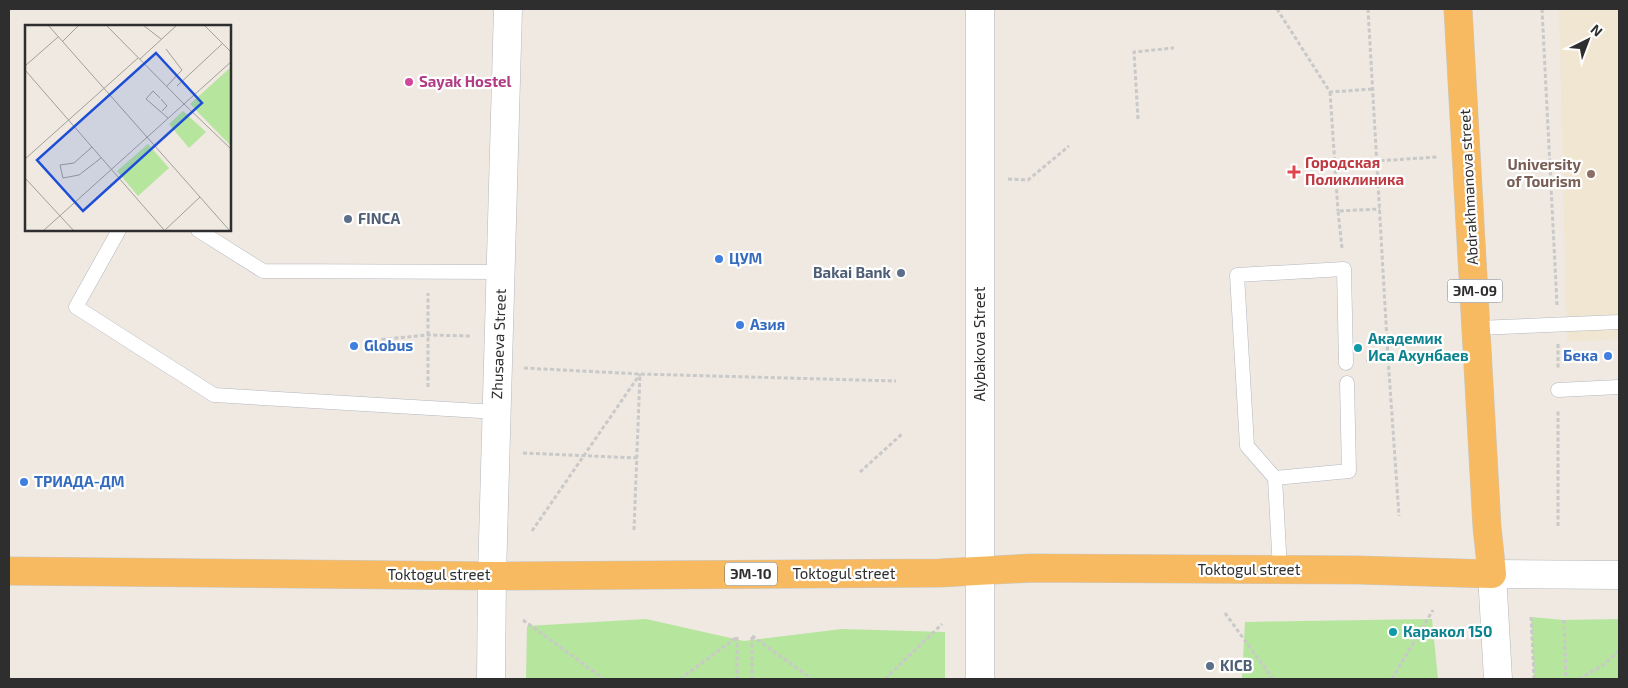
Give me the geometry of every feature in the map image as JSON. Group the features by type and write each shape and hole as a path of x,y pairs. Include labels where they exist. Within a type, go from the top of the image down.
{"highway":[{"name":"Abdrakhmanova street","path":"1458,9 1487,527 1492,574"},
{"name":"Toktogul street","path":"9,571 492,576 931,573 1032,568 1430,571 1492,574"}],"street":[{"name":"Zhusaeva Street","path":"491,679 492,576 508,9"},
{"name":"Alybakova Street","path":"980,9 980,679"},
{"name":"Toktogul street","path":"1492,574 1619,575"},
{"path":"1492,574 1498,679"}],"lane":[{"path":"118,231 76,307 214,395 497,412"},
{"path":"200,231 263,271 501,272"},
{"path":"1280,570 1276,478 1247,446 1237,275 1344,270 1346,363"},
{"path":"1477,328 1619,322"},
{"path":"1276,478 1349,471 1347,383"},
{"path":"1558,390 1619,387"}],"path":[{"path":"1277,9 1330,92 1344,270"},
{"path":"1368,9 1399,516"},
{"path":"1542,9 1558,325 1558,526"},
{"path":"1138,119 1134,52 1174,48"},
{"path":"1330,92 1373,89"},
{"path":"980,178 1028,180 1069,146"},
{"path":"1316,169 1377,161 1437,157"},
{"path":"1338,210 1380,209"},
{"path":"428,271 428,408"},
{"path":"375,340 428,335 472,336"},
{"path":"521,368 640,374 896,381"},
{"path":"634,530 640,374"},
{"path":"532,531 640,374"},
{"path":"860,472 902,434"},
{"path":"518,452 637,458"},
{"path":"1392,679 1433,610"},
{"path":"1225,613 1272,679"},
{"path":"1531,617 1534,679"},
{"path":"523,620 604,679"},
{"path":"1564,620 1566,679"},
{"path":"885,679 942,624"},
{"path":"680,679 737,636 737,679"},
{"path":"752,679 752,636 812,679"},
{"path":"1578,679 1602,666 1619,651"}],"shaded area":[{"name":"University of Tourism","path":"1559,9 1619,9 1619,339 1567,342"}],"green space":[{"path":"1531,617 1564,620 1619,619 1619,679 1534,679"},
{"path":"646,619 744,641 842,629 945,632 945,679 526,679 527,626"},
{"path":"1432,619 1438,679 1242,679 1245,622"}],"place":[{"name":"Sayak Hostel","path":"409,82"},
{"name":"Городская Поликлиника","path":"1294,172"},
{"name":"University of Tourism","path":"1591,174"},
{"name":"FINCА","path":"348,219"},
{"name":"ЦУМ","path":"719,259"},
{"name":"Bakai Bank","path":"901,273"},
{"name":"Азия","path":"740,325"},
{"name":"Globus","path":"354,346"},
{"name":"Академик Иса Ахунбаев","path":"1358,348"},
{"name":"Бека","path":"1608,356"},
{"name":"ТРИАДА-ДМ","path":"24,482"},
{"name":"Каракол 150","path":"1393,632"},
{"name":"KICB","path":"1210,666"}]}
